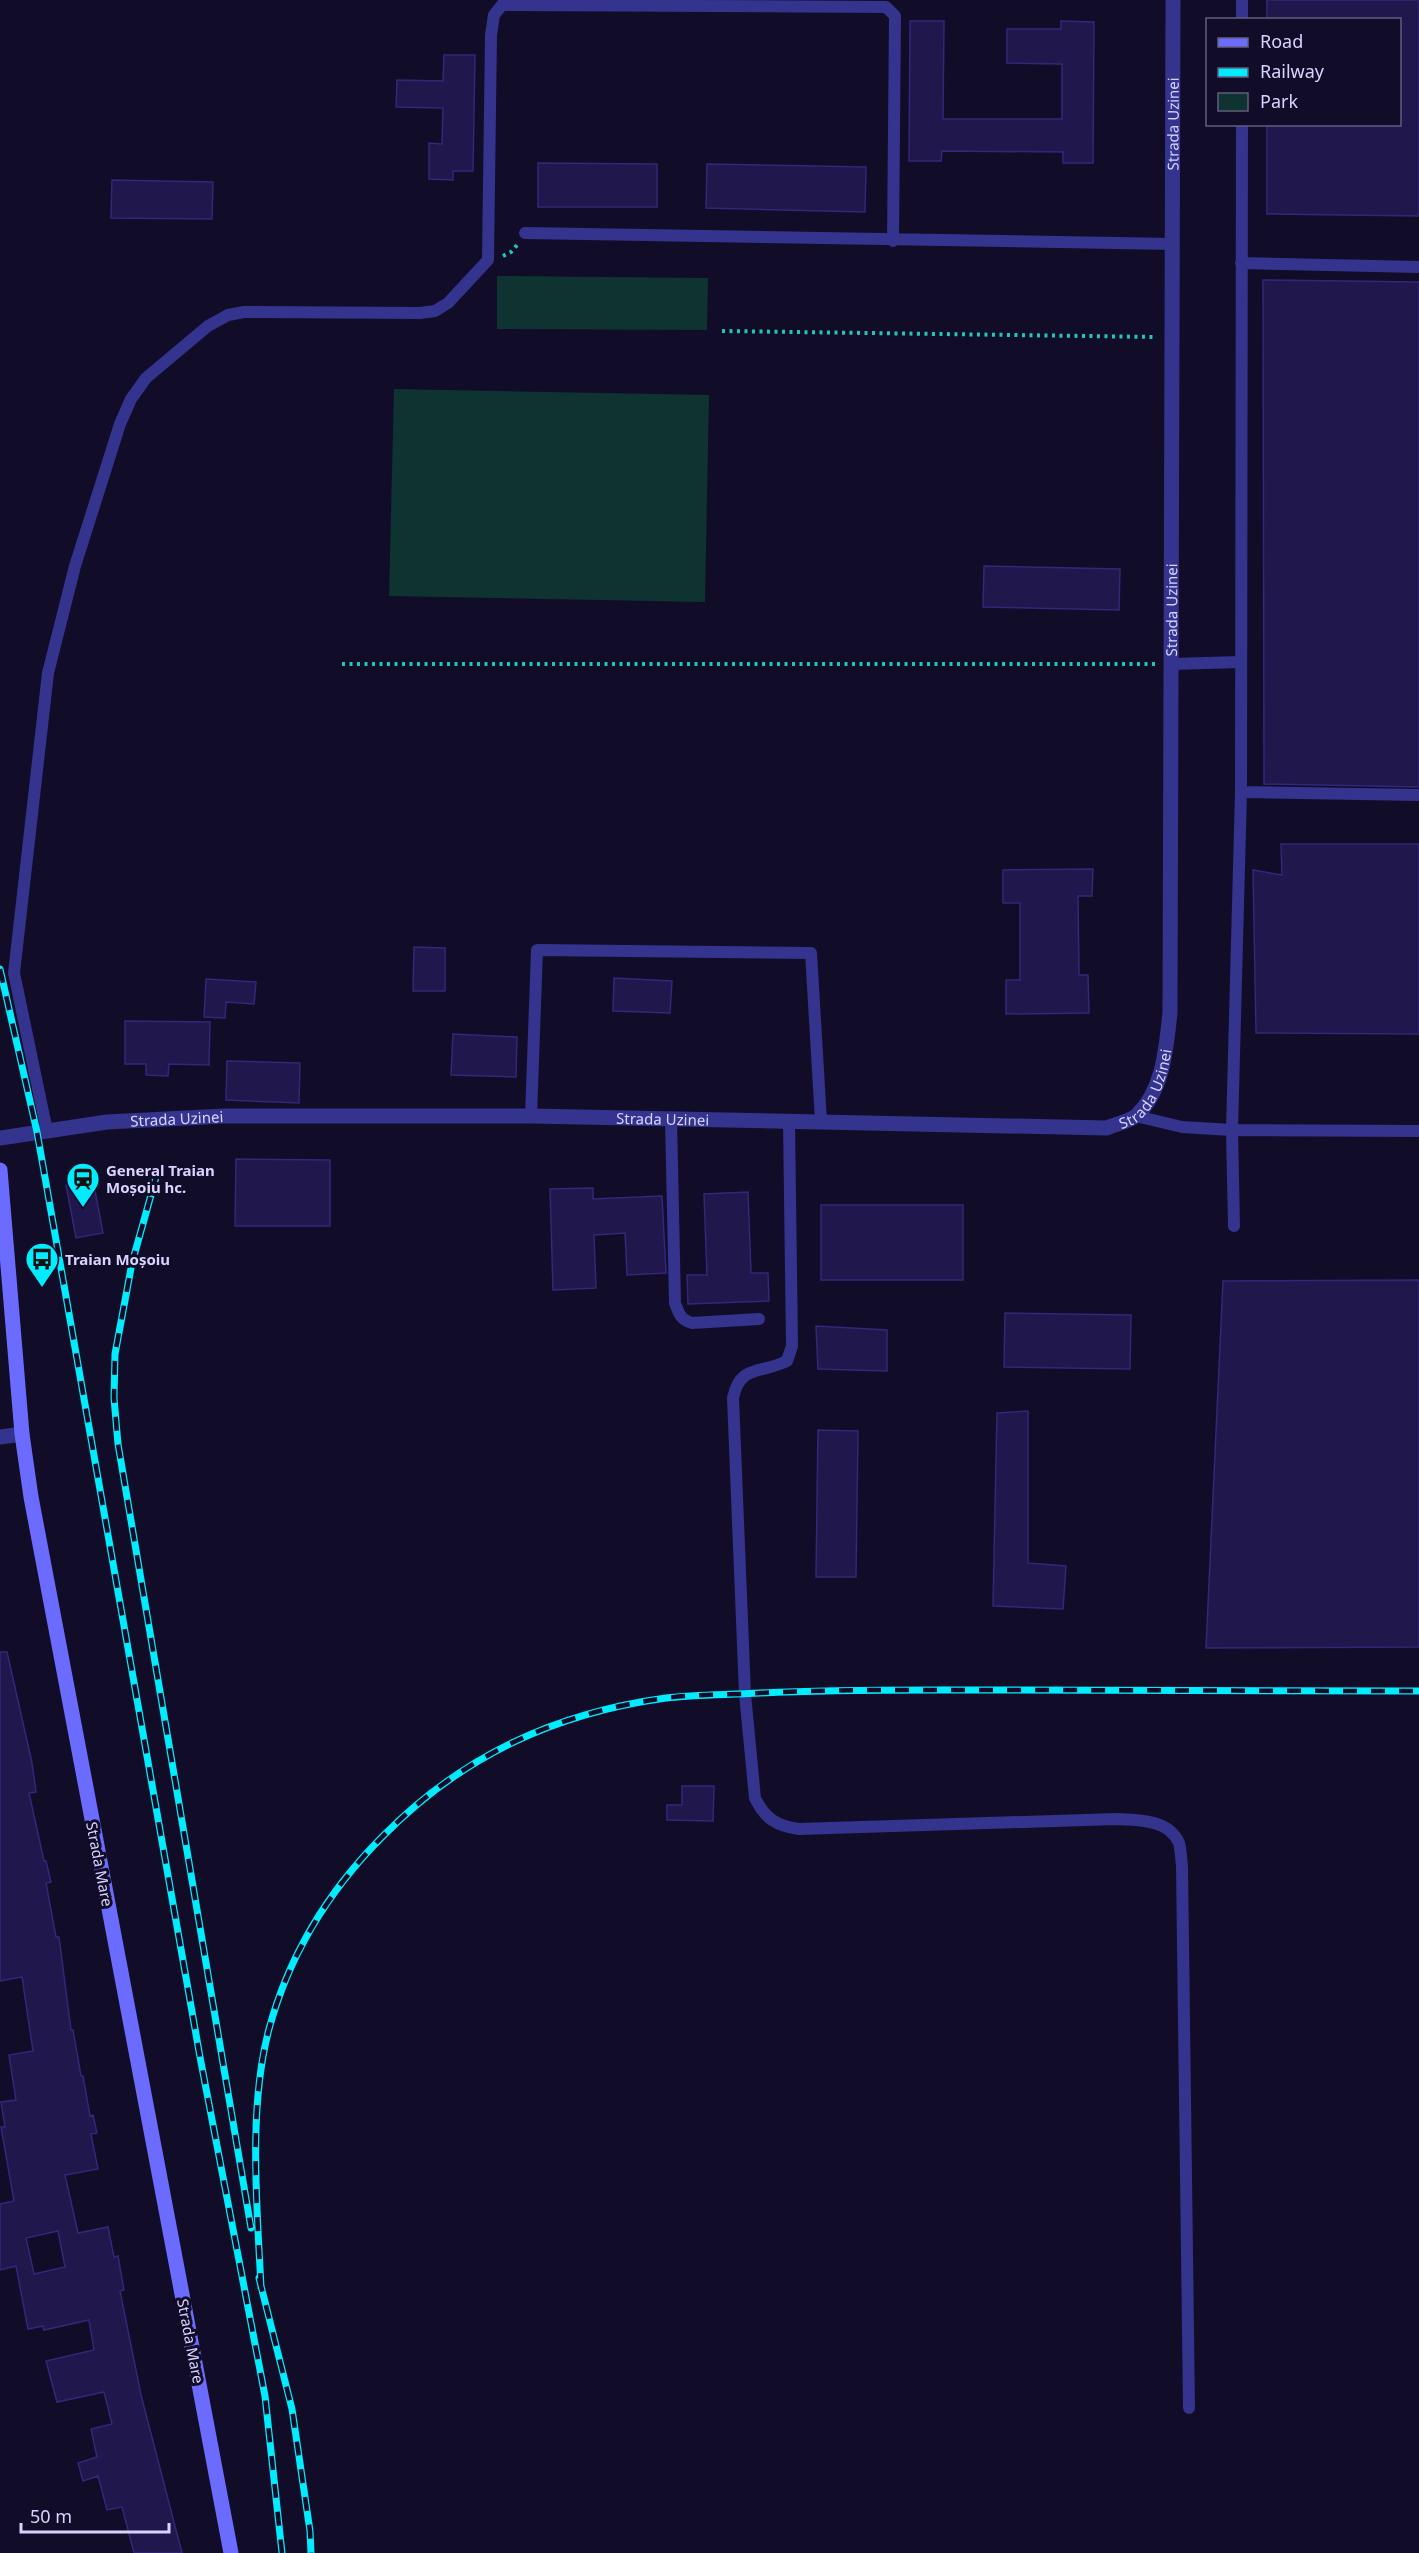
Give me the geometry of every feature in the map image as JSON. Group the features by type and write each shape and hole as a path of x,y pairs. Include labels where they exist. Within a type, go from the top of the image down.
{"main road":[{"name":"Strada Mare","path":"0,1170 22,1434 43,1568 231,2553"}],"street":[{"name":"Strada Uzinei","path":"0,1138 107,1122 224,1116 531,1116 1107,1128 1136,1116 1155,1090 1165,1053 1170,1013 1173,0"},
{"path":"0,1437 22,1434"}],"lane":[{"path":"1242,0 1242,18"},
{"path":"47,1131 14,973 48,673 75,566 120,424 131,399 146,378 208,326 228,315 244,312 435,311 448,303 488,260 491,35 494,15 502,5 886,7 895,16 893,241"},
{"path":"1234,1226 1232,1130 1241,792 1242,126"},
{"path":"525,233 1173,244"},
{"path":"1241,263 1419,267"},
{"path":"1172,664 1240,662"},
{"path":"1241,792 1419,795"},
{"path":"531,1116 537,950 811,953 821,1121"},
{"path":"1136,1116 1182,1127 1232,1130 1419,1131"},
{"path":"671,1119 675,1303 679,1315 692,1323 759,1319"},
{"path":"789,1121 792,1346 787,1361 774,1367 748,1372 736,1383 733,1398 745,1694 755,1798 761,1811 772,1822 783,1827 799,1829 1116,1819 1157,1823 1170,1831 1179,1843 1182,1866 1189,2408"}],"path":[{"path":"488,260 511,252 525,233"},
{"path":"722,331 1172,337"},
{"path":"342,664 1172,664"}],"green space":[{"path":"497,276 708,278 707,330 497,329"},
{"path":"394,389 709,395 705,602 389,596"}],"building":[{"path":"1267,0 1419,0 1419,216 1267,214 1267,126 1401,126 1401,18 1267,18"},
{"path":"910,21 944,21 943,119 1062,119 1062,64 1007,63 1007,29 1061,29 1061,21 1094,22 1093,163 1063,163 1063,152 942,151 941,161 909,161"},
{"path":"444,55 475,55 473,171 453,171 453,180 429,179 429,143 442,144 443,108 396,107 397,80 443,81"},
{"path":"538,163 657,164 657,207 538,207"},
{"path":"707,164 866,167 865,212 706,208"},
{"path":"112,180 213,182 212,219 111,218"},
{"path":"1263,280 1419,282 1419,787 1264,784"},
{"path":"984,566 1120,569 1119,610 983,607"},
{"path":"1281,844 1419,844 1419,1034 1256,1033 1253,870 1282,875"},
{"path":"1093,869 1092,896 1078,896 1079,975 1088,975 1089,1013 1006,1014 1006,980 1020,980 1020,903 1003,903 1003,870"},
{"path":"414,947 445,948 445,991 413,991"},
{"path":"614,978 672,981 670,1013 613,1011"},
{"path":"206,979 256,982 254,1004 226,1002 225,1018 204,1017"},
{"path":"125,1021 210,1022 209,1065 169,1064 168,1076 146,1075 146,1064 125,1064"},
{"path":"453,1034 517,1037 516,1077 451,1075"},
{"path":"227,1061 300,1063 299,1103 226,1100"},
{"path":"236,1159 330,1160 330,1226 235,1226"},
{"path":"93,1180 103,1233 76,1238 66,1185"},
{"path":"593,1188 593,1199 662,1196 666,1273 627,1275 625,1233 594,1235 596,1288 553,1290 550,1189"},
{"path":"748,1192 751,1273 768,1273 769,1301 688,1304 687,1275 707,1275 704,1194"},
{"path":"821,1205 963,1205 963,1280 821,1280"},
{"path":"1419,1280 1419,1647 1206,1648 1223,1281"},
{"path":"1005,1313 1131,1315 1130,1369 1004,1367"},
{"path":"816,1326 887,1330 887,1371 818,1369"},
{"path":"1028,1411 1028,1563 1066,1566 1063,1609 993,1606 997,1413"},
{"path":"818,1430 858,1431 856,1577 816,1577"},
{"path":"0,1652 7,1652 32,1763 36,1792 29,1793 51,1882 46,1883 56,1937 59,1937 71,2030 73,2030 90,2116 93,2115 97,2133 91,2134 98,2169 65,2175 78,2233 108,2227 114,2257 118,2256 124,2290 120,2291 141,2395 182,2553 134,2553 122,2507 107,2510 98,2476 83,2481 78,2463 97,2457 91,2429 112,2424 104,2392 57,2402 46,2361 94,2350 89,2320 44,2330 43,2326 28,2329 16,2266 0,2270 0,2204 14,2201 1,2127 5,2127 1,2102 16,2100 9,2055 33,2051 22,1977 0,1981","holes":["58,2231 65,2267 34,2274 26,2238"]},
{"path":"682,1786 714,1786 713,1821 667,1820 667,1805 682,1805"}],"railway":[{"path":"0,969 37,1132 200,2057 265,2396 282,2553"},
{"path":"158,1170 132,1263 115,1354 114,1398 118,1444 251,2228"},
{"path":"261,2287 256,2191 258,2091 269,2029 288,1975 328,1901 383,1836 445,1783 478,1761 512,1743 549,1727 586,1715 625,1705 689,1696 878,1690 1419,1691"},
{"path":"259,2278 292,2409 310,2531 311,2553"}],"place":[{"name":"General Traian Moșoiu hc.","path":"83,1208"},
{"name":"Traian Moșoiu","path":"42,1288"}]}
